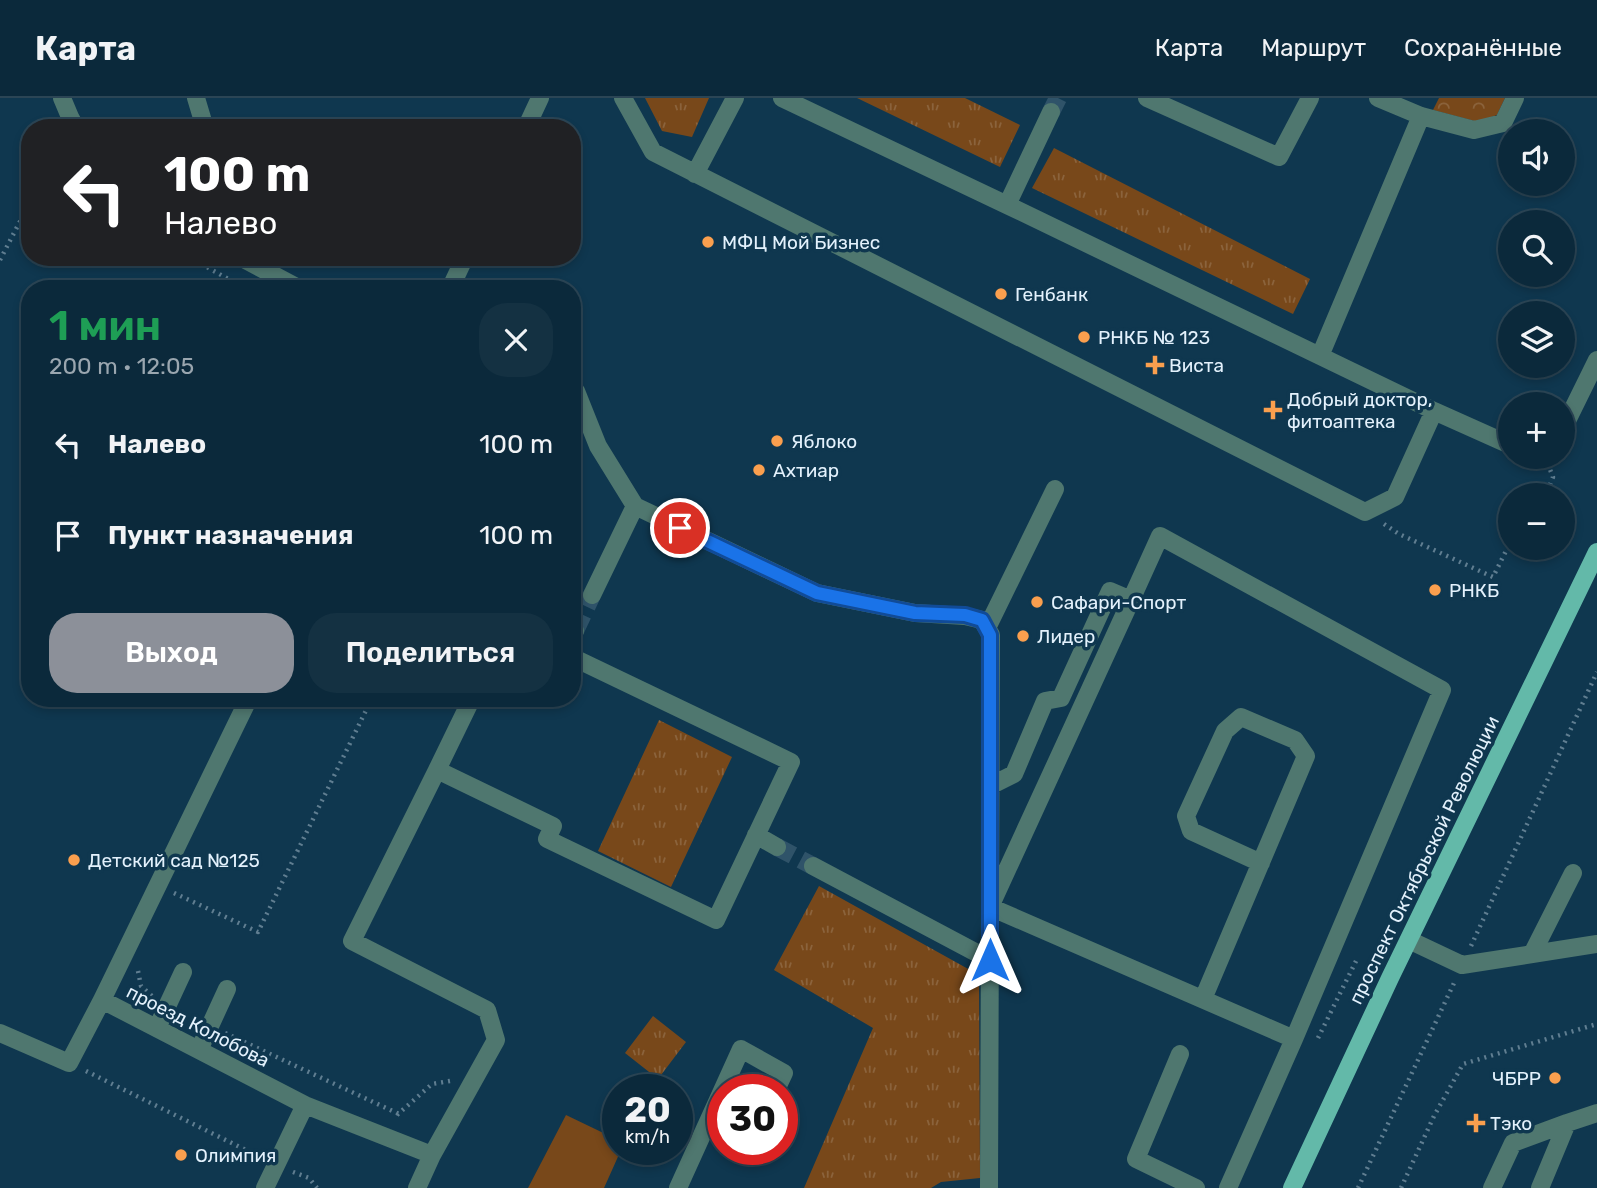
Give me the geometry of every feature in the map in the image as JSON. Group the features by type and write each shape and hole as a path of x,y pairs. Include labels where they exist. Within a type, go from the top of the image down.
{"main road":[{"name":"проспект Октябрьской Революции","path":"1292,1188 1597,552"}],"street":[{"path":"62,98 72,119"},
{"path":"74,119 79,98"},
{"path":"196,98 202,119"},
{"path":"530,119 540,98"},
{"path":"623,98 653,152 1365,512 1395,497 1434,411"},
{"path":"695,174 735,98"},
{"path":"782,98 1498,440"},
{"path":"1147,98 1279,157 1310,98"},
{"path":"1378,98 1421,116 1474,130 1503,123 1515,98"},
{"path":"1007,205 1051,112"},
{"path":"1320,356 1421,116"},
{"path":"256,266 283,280"},
{"path":"1575,405 1597,360"},
{"path":"581,404 598,446 635,506 817,593 915,613 965,615 982,620 990,635 989,1188"},
{"path":"986,628 1055,489"},
{"path":"592,596 635,506"},
{"path":"990,907 1160,536 1441,690 1228,1188"},
{"path":"990,786 1014,774 1045,701 1060,698 1110,591 1131,600"},
{"path":"437,770 554,826 547,839 716,920 791,762 581,661"},
{"name":"проезд Колобова","path":"245,707 102,1000 305,1105 432,1155"},
{"path":"417,1188 432,1155 496,1040 487,1010 352,942 468,707"},
{"path":"1203,999 1261,863 1306,756 1295,740 1241,717 1225,731 1186,816 1191,831 1261,863"},
{"path":"756,835 778,847"},
{"path":"813,866 990,960"},
{"path":"1532,954 1573,873"},
{"path":"990,907 1294,1039"},
{"path":"1409,940 1462,965 1597,944"},
{"path":"157,1028 183,972"},
{"path":"199,1050 227,989"},
{"path":"0,1033 69,1063 102,1000"},
{"path":"731,1074 741,1049 784,1074"},
{"path":"1180,1054 1136,1159 1196,1188"},
{"path":"265,1188 305,1105"},
{"path":"1492,1188 1513,1143 1597,1113"},
{"path":"1540,1188 1567,1123"},
{"path":"678,1188 707,1128"}],"path":[{"path":"0,260 21,219"},
{"path":"205,266 230,280"},
{"path":"1365,512 1399,534 1493,577 1501,560"},
{"path":"1358,1188 1597,673"},
{"path":"179,881 173,893 258,932 368,707"},
{"path":"140,961 137,973 142,986 149,994 168,1004"},
{"path":"1315,1045 1356,961"},
{"path":"1401,1188 1434,1116 1463,1064 1597,1024"},
{"path":"210,1027 399,1114"},
{"path":"69,1063 276,1165 309,1178 317,1188"},
{"path":"377,1133 432,1084 475,1078"}],"green space":[{"path":"645,98 709,98 692,137 662,131"},
{"path":"857,98 965,98 1020,125 1000,167"},
{"path":"1439,98 1505,98 1497,115 1478,122 1433,110"},
{"path":"1054,148 1310,279 1293,314 1032,188"},
{"path":"659,720 732,757 671,887 598,851"},
{"path":"819,886 979,975 980,1178 941,1182 931,1188 804,1188 873,1028 774,970"},
{"path":"653,1016 686,1042 662,1074 652,1074 625,1053"},
{"path":"566,1115 602,1132 602,1165 614,1165 604,1188 528,1188"}],"tunnel":[{"path":"1051,112 1058,98"},
{"path":"581,618 592,595"},
{"path":"777,847 813,866"}],"place":[{"name":"МФЦ Мой Бизнес","path":"708,242"},
{"name":"Генбанк","path":"1001,294"},
{"name":"РНКБ № 123","path":"1084,337"},
{"name":"Виста","path":"1155,365"},
{"name":"Добрый доктор, фитоаптека","path":"1273,410"},
{"name":"Яблоко","path":"777,441"},
{"name":"Ахтиар","path":"759,470"},
{"name":"РНКБ","path":"1435,590"},
{"name":"Сафари-Спорт","path":"1037,602"},
{"name":"Лидер","path":"1023,636"},
{"name":"Детский сад №125","path":"74,860"},
{"name":"ЧБРР","path":"1555,1078"},
{"name":"Тэко","path":"1476,1123"},
{"name":"Олимпия","path":"181,1155"}],"route":[{"path":"680,528 817,593 915,613 965,615 982,620 990,635 990,960"}]}
